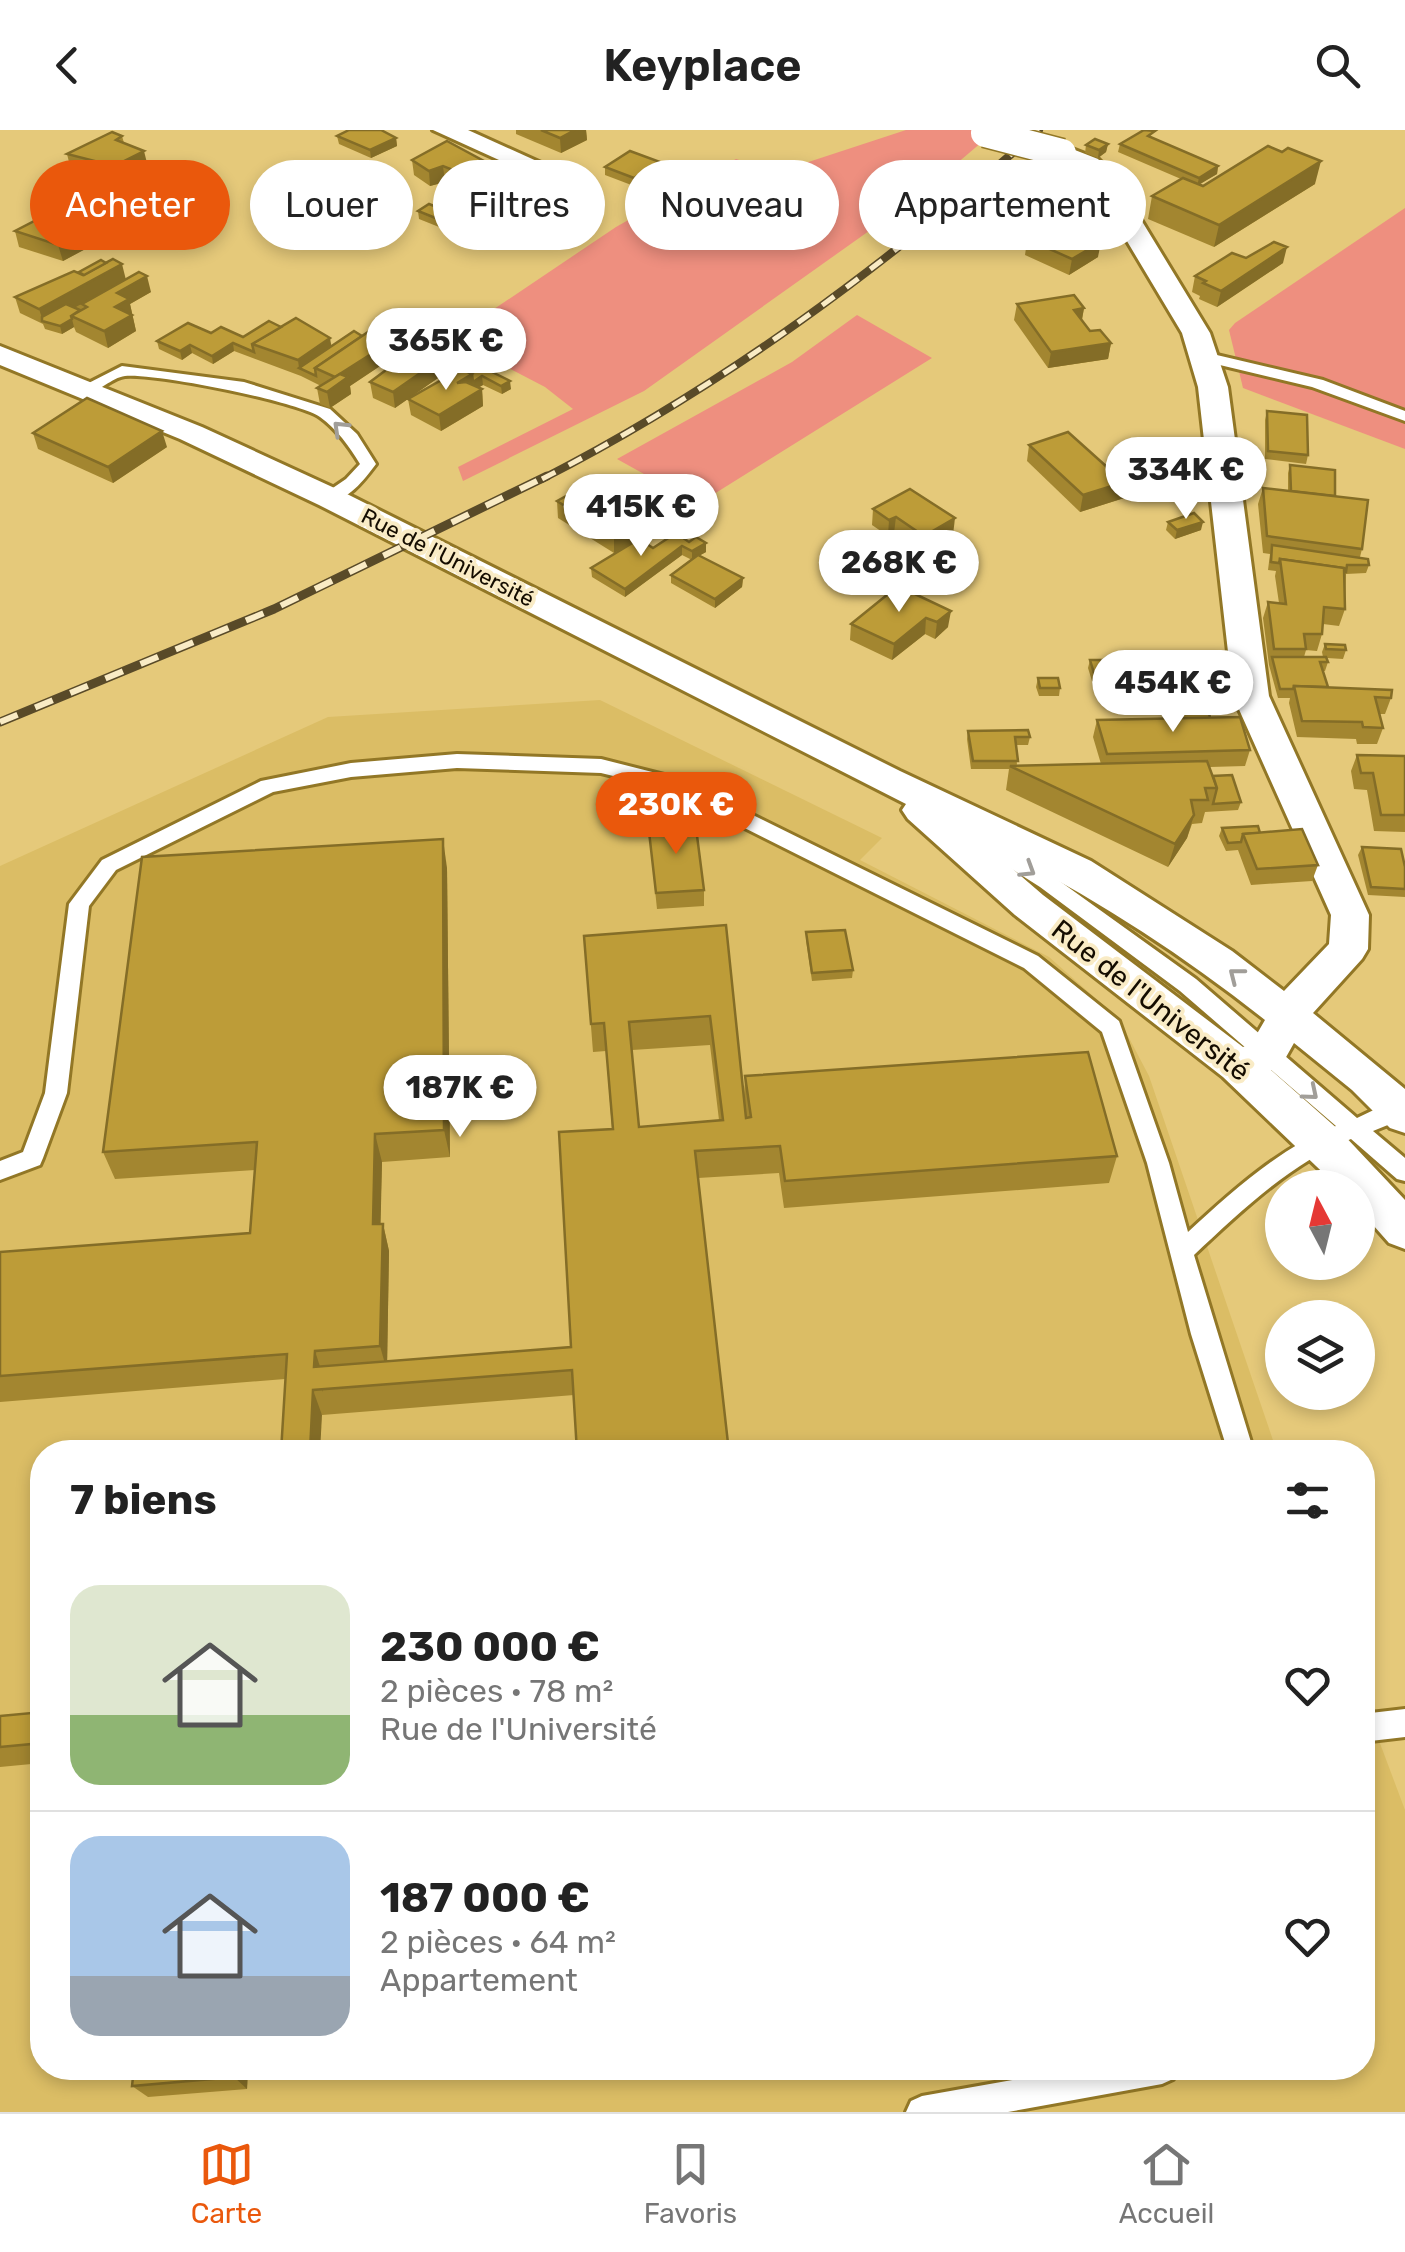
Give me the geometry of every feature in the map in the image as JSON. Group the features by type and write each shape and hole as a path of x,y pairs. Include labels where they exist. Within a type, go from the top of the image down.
{"street":[{"path":"446,130 517,160"},
{"path":"979,132 1062,153 1090,164 1102,177 1196,333 1214,387 1252,696 1350,916 1348,949 1322,969 1252,1060"},
{"name":"Rue de l'Université","path":"0,355 330,498 887,780 1092,879 1218,961 1368,1078 1403,1114"},
{"name":"Rue de l'Université","path":"887,780 1030,905 1252,1060 1338,1135 1405,1230"}],"lane":[{"path":"1204,356 1317,383 1405,416"},
{"path":"85,389 122,370 244,387 324,412 350,437 368,464 352,484 330,498"},
{"path":"0,1171 32,1158 50,1109 79,904 108,865 268,786 351,770 456,762 601,766 674,784 1031,962 1110,1027 1184,1250 1203,1334 1236,1440"},
{"path":"1184,1250 1233,1204 1338,1135 1403,1114"},
{"path":"1338,1135 1405,1172"},
{"path":"1375,1726 1405,1723"},
{"path":"922,2112 1097,2080"}],"shaded area":[{"path":"906,130 996,130 961,160 859,160 859,238 644,391 463,481 458,467 573,409 545,387 451,338 582,250 605,250 605,234 625,222 625,250 839,250 839,160 815,160"},
{"path":"1405,208 1405,449 1243,388 1229,330 1235,323"},
{"path":"857,315 932,358 698,504 617,459 792,362"},
{"path":"600,700 882,838 860,860 1049,957 1119,1019 1149,1076 1273,1440 30,1440 30,2080 1375,2080 1375,1730 1405,1810 1405,2112 0,2112 0,866 328,717"}],"building":[{"path":"349,130 381,130 396,138 370,150 337,136"},
{"path":"541,130 575,130 560,138"},
{"path":"1144,130 1155,131 1148,136 1218,166 1199,178 1120,144"},
{"path":"112,132 122,136 116,140 144,151 126,160 90,160 67,154"},
{"path":"1095,139 1108,144 1099,150 1086,145"},
{"path":"447,141 482,160 433,160 433,170 429,171 412,160"},
{"path":"1268,146 1282,152 1288,148 1321,161 1219,225 1152,196 1183,178 1203,186"},
{"path":"630,151 655,160 625,160 625,175 605,167"},
{"path":"433,206 433,217 418,211"},
{"path":"30,223 30,236 15,231"},
{"path":"1274,242 1287,247 1221,291 1195,276 1232,253 1246,258"},
{"path":"1052,250 1087,250 1072,259"},
{"path":"113,259 122,264 39,309 15,297 74,271 83,275"},
{"path":"101,260 106,263 84,275 79,272"},
{"path":"139,272 147,276 117,293 129,299 115,307 132,315 104,331 71,316 87,307 82,304"},
{"path":"1074,295 1084,308 1074,310 1090,331 1100,330 1111,343 1051,352 1017,304"},
{"path":"66,304 80,310 72,319 60,326 42,321 42,317"},
{"path":"296,318 330,338 298,360 252,344"},
{"path":"269,321 281,327 252,344 254,352 233,343 212,356 190,345 180,351 157,341 188,323 211,333 221,327 243,337"},
{"path":"354,331 362,336 315,368 316,376 299,368"},
{"path":"368,332 390,342 335,377 315,368"},
{"path":"433,335 447,341 424,356 436,362 393,392 370,382"},
{"path":"480,366 510,381 501,386 482,376 473,382 469,373"},
{"path":"461,369 472,374 457,383 466,382 482,389 439,415 408,399"},
{"path":"340,374 348,377 327,392 317,388"},
{"path":"87,398 162,431 108,467 33,433"},
{"path":"1267,411 1307,415 1308,455 1268,451"},
{"path":"1068,432 1107,467 1127,461 1144,476 1083,495 1029,445"},
{"path":"1290,465 1335,470 1335,496 1291,491"},
{"path":"601,477 618,486 608,492 635,508 644,503 658,511 614,537 557,501"},
{"path":"1263,488 1368,500 1362,549 1267,536"},
{"path":"910,489 955,518 924,536 896,517 889,520 873,509"},
{"path":"693,508 706,516 685,529 672,520"},
{"path":"1194,513 1203,522 1177,530 1168,522"},
{"path":"676,533 689,542 696,537 706,543 692,551 682,546 625,589 591,568 639,539 653,548"},
{"path":"1272,545 1368,559 1369,565 1347,565 1344,572 1344,568 1280,559 1279,563 1271,562"},
{"path":"698,555 743,578 715,599 671,575"},
{"path":"1280,559 1344,568 1345,609 1324,607 1322,634 1304,634 1306,649 1274,649 1268,602 1286,604"},
{"path":"898,586 951,611 937,622 926,618 894,644 851,624"},
{"path":"1325,644 1345,645 1346,650 1326,649"},
{"path":"1272,657 1326,657 1328,662 1320,662 1328,687 1280,689"},
{"path":"1090,660 1102,660 1106,673 1094,673"},
{"path":"1231,667 1239,692 1139,694 1136,681 1159,680 1156,668"},
{"path":"1107,677 1122,677 1128,701 1114,702"},
{"path":"1038,678 1058,678 1060,688 1040,688"},
{"path":"1294,686 1392,690 1391,698 1375,697 1383,728 1363,727 1362,722 1302,721"},
{"path":"1209,713 1210,718 1171,719 1170,714"},
{"path":"1240,717 1250,750 1107,754 1097,720"},
{"path":"1028,730 1030,737 1015,737 1018,761 973,761 968,731"},
{"path":"1357,755 1405,756 1405,815 1381,815 1373,773 1361,773"},
{"path":"1207,761 1217,788 1205,788 1208,800 1191,800 1194,815 1175,844 1010,766"},
{"path":"1232,775 1241,802 1213,804 1217,788 1213,776"},
{"path":"695,820 704,890 656,893 648,823"},
{"path":"1258,826 1260,833 1243,834 1241,842 1228,843 1222,828"},
{"path":"1302,829 1318,865 1257,869 1243,834"},
{"path":"443,839 444,1130 375,1134 373,1224 383,1224 380,1346 315,1351 314,1367 571,1347 559,1132 613,1129 604,1023 591,1024 584,936 726,925 746,1118 751,1117 745,1076 1088,1052 1117,1156 785,1181 780,1146 695,1151 728,1440 576,1440 572,1370 313,1390 311,1440 282,1440 287,1354 0,1376 0,1252 250,1233 257,1142 103,1152 142,857","holes":["710,1016 723,1120 639,1127 629,1022"]},
{"path":"1362,847 1401,849 1405,889 1371,887"},
{"path":"845,930 853,970 812,973 806,932"},
{"path":"30,1713 30,1744 0,1747 0,1716"},
{"path":"133,2080 200,2080 132,2086"}],"railway":[{"path":"542,479 675,404 801,320 922,228 1039,130"},
{"path":"0,722 274,609 547,476"}]}
